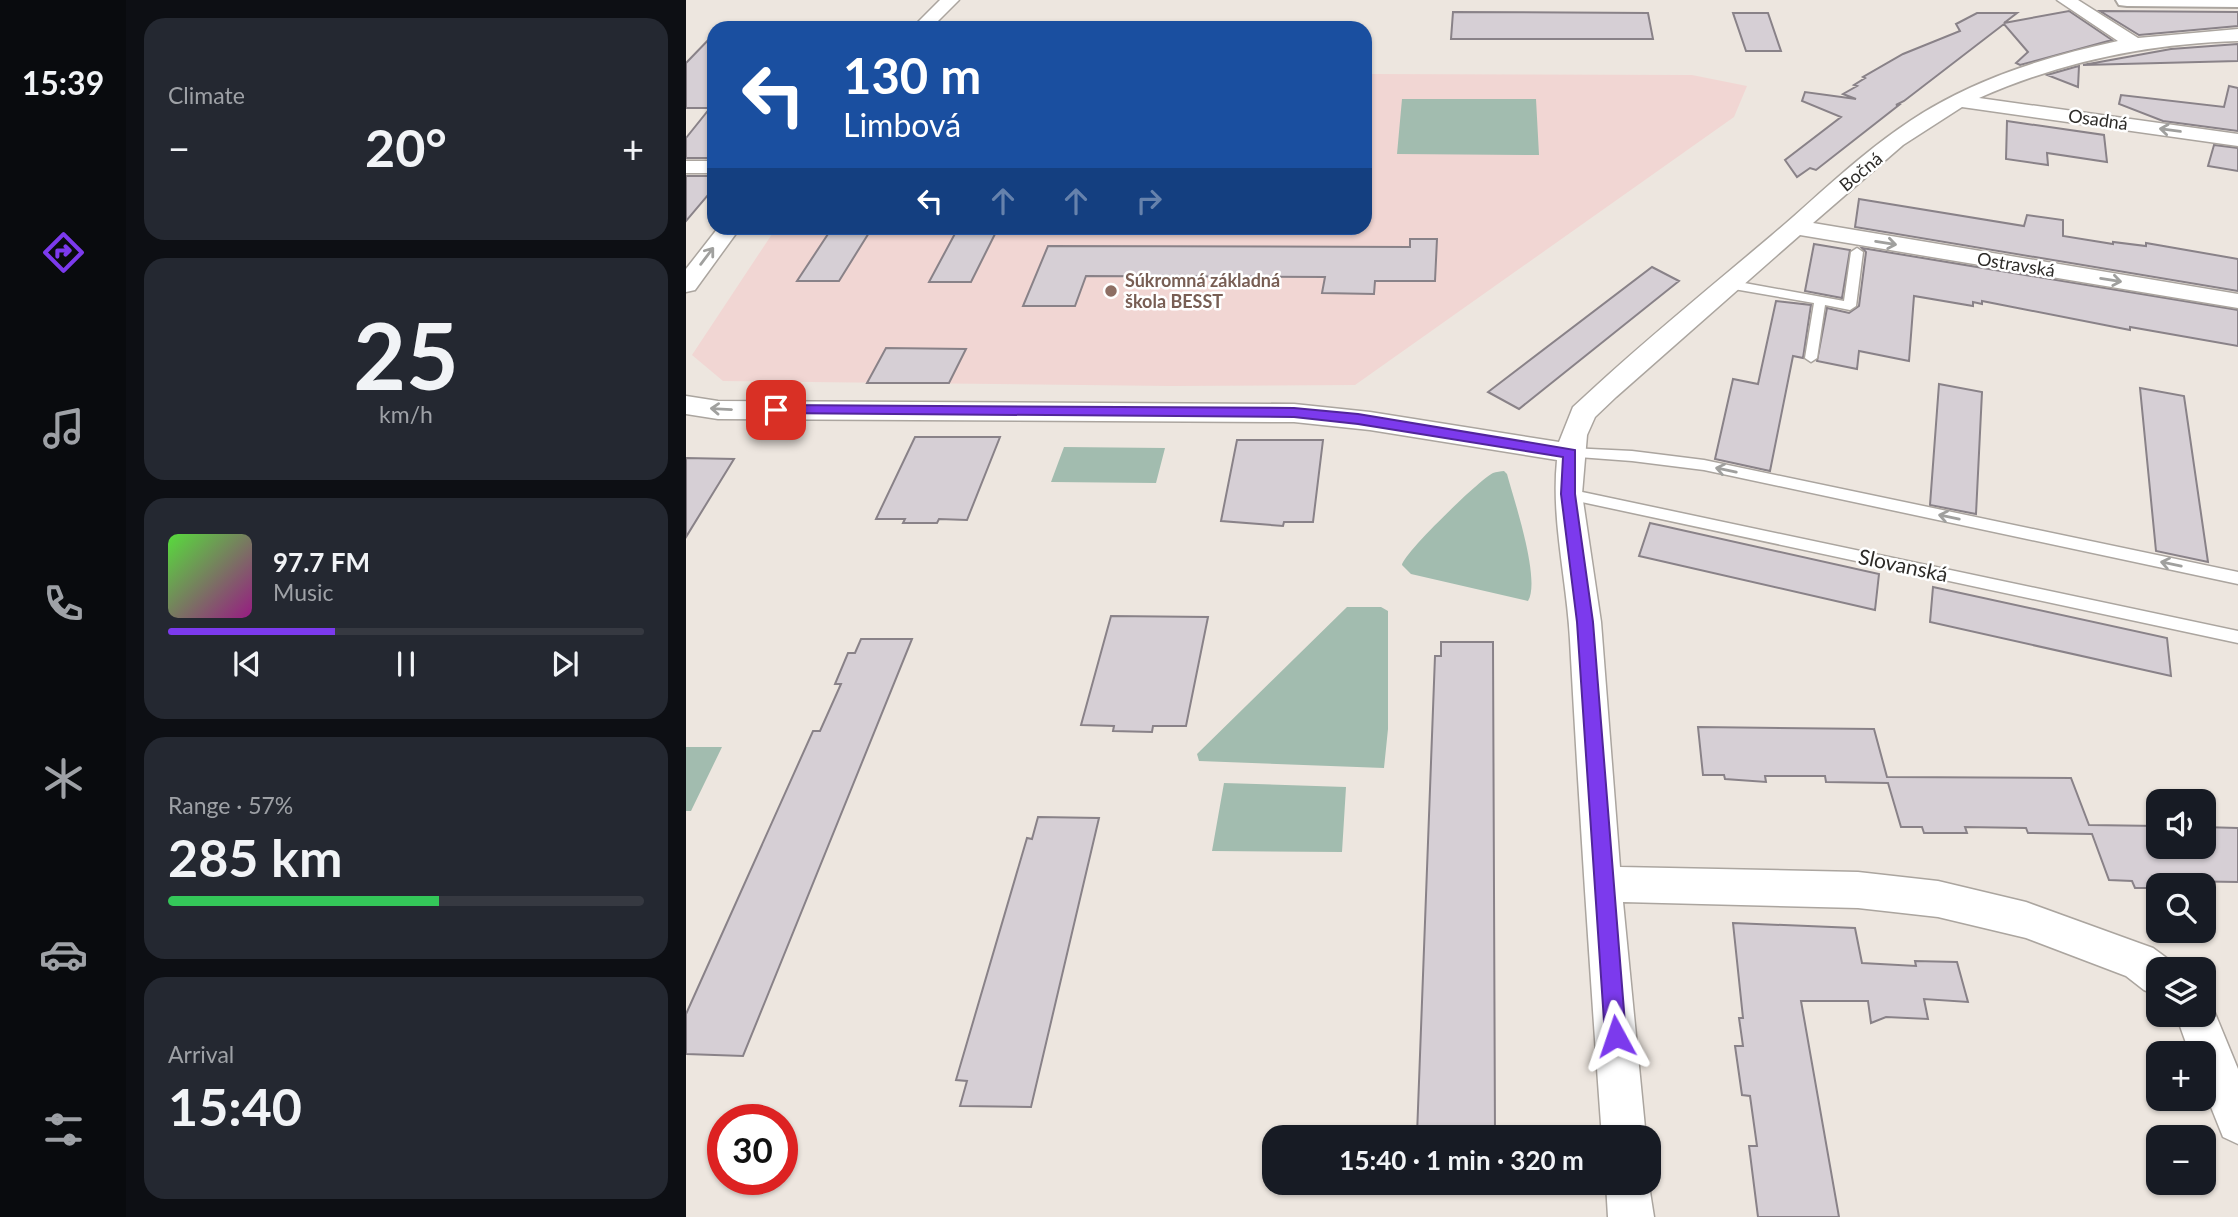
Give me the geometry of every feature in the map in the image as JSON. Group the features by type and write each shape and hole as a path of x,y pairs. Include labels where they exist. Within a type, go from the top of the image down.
{"main road":[{"path":"2127,0 2238,1"}],"street":[{"path":"928,21 950,0"},
{"path":"2066,0 2136,45"},
{"name":"Bočná","path":"1623,1125 1602,884 1585,622 1568,494 1573,435 1583,413 1728,284 1894,143 1958,101 2033,69 2183,37 2238,35"},
{"name":"Osadná","path":"1958,101 2238,140"},
{"path":"686,167 707,167"},
{"name":"Ostravská","path":"1795,227 2238,301"},
{"path":"686,285 724,235"},
{"path":"686,405 718,410 1294,413 1358,419 1570,453"},
{"path":"1602,884 1858,890 1938,899 2026,920 2139,962 2146,967"},
{"path":"2201,1027 2238,1122"},
{"path":"1629,1195 1631,1217"}],"lane":[{"path":"1728,284 1850,306 1857,252"},
{"path":"1811,358 1821,301"},
{"path":"1570,453 1632,456 1704,466 2238,578"},
{"name":"Slovanská","path":"1568,494 2238,637"}],"shaded area":[{"name":"Súkromná základná škola BESST","path":"1372,74 1692,75 1747,86 1734,117 1355,385 1171,386 723,381 692,355 771,235 1372,235"}],"green space":[{"path":"1402,99 1536,99 1539,155 1397,154"},
{"path":"1064,447 1165,448 1156,483 1051,482"},
{"path":"1504,471 1529,558 1531,591 1528,601 1411,574 1402,565 1415,547 1473,489 1493,473"},
{"path":"1347,607 1381,607 1388,611 1388,729 1384,768 1199,761 1197,754"},
{"path":"686,747 722,747 691,811 686,811"},
{"path":"1224,783 1346,787 1342,852 1212,851"}],"building":[{"path":"2069,11 2112,40 2020,65 2016,63 2028,52 2004,24 1896,105 1899,105 1816,170 1810,168 1797,177 1785,160 1841,117 1802,101 1805,92 1856,99 1843,94 1857,86 1854,85 1865,78 1863,77 1903,54 1960,31 1956,24 1977,13 2017,13 2004,23"},
{"path":"2100,11 2238,12 2238,26 2139,35"},
{"path":"1453,12 1648,13 1653,39 1451,39"},
{"path":"1733,13 1768,13 1781,51 1746,51"},
{"path":"707,41 707,108 686,108 686,63"},
{"path":"2238,44 2238,61 2083,65 2171,49"},
{"path":"2079,66 2078,87 2047,75 2075,67"},
{"path":"2229,86 2238,88 2238,131 2163,121 2119,104 2121,95 2224,107"},
{"path":"707,112 707,158 686,158 686,138"},
{"path":"2007,121 2104,135 2107,162 2047,153 2048,165 2006,159"},
{"path":"2214,145 2238,148 2238,171 2208,166"},
{"path":"686,176 707,176 707,196 686,221"},
{"path":"1859,199 2024,226 2027,215 2063,220 2063,236 2113,244 2146,246 2146,243 2238,259 2238,291 1855,227"},
{"path":"827,235 868,235 839,281 797,281"},
{"path":"954,235 994,235 971,282 929,282"},
{"path":"1410,239 1437,239 1435,281 1375,281 1374,294 1322,293 1325,277 1086,276 1075,306 1023,306 1048,246 1410,247"},
{"path":"1814,244 1850,250 1842,298 1805,291"},
{"path":"1862,248 2238,310 2238,346 2130,327 2130,330 1982,301 1982,304 1973,302 1973,306 1914,296 1909,361 1859,351 1857,369 1817,361 1827,308 1849,313 1859,306 1866,252"},
{"path":"1652,267 1679,281 1519,409 1488,392"},
{"path":"1776,301 1811,305 1803,358 1793,356 1770,471 1715,459 1733,379 1758,384"},
{"path":"886,348 966,349 949,383 867,383"},
{"path":"1939,384 1982,392 1976,514 1930,505"},
{"path":"2140,388 2184,396 2208,562 2156,551"},
{"path":"915,437 1000,437 967,520 939,519 937,523 903,523 905,519 876,519"},
{"path":"1237,440 1323,440 1313,522 1284,522 1283,526 1221,521"},
{"path":"686,458 734,459 686,537"},
{"path":"1650,523 1879,574 1875,610 1639,556"},
{"path":"1933,587 2167,638 2171,676 1930,622"},
{"path":"1111,616 1208,617 1186,726 1153,726 1152,732 1113,731 1114,726 1081,725"},
{"path":"861,639 912,639 743,1056 686,1054 686,1014 813,731 820,731 841,684 835,684 848,653 855,653"},
{"path":"1441,642 1493,642 1495,1125 1417,1125 1435,656 1441,656"},
{"path":"1698,727 1874,729 1887,777 2071,778 2089,825 2146,826 2146,859 2216,859 2216,827 2238,828 2238,882 2216,882 2216,873 2146,873 2146,888 2135,888 2132,881 2109,880 2092,834 2028,833 2026,828 1965,827 1967,833 1924,833 1922,827 1901,827 1888,783 1826,782 1825,776 1765,776 1766,782 1725,779 1724,775 1703,775"},
{"path":"1038,817 1099,818 1031,1107 960,1106 967,1081 956,1080 1027,838 1032,839"},
{"path":"1733,923 1855,928 1862,963 1916,966 1915,961 1957,962 1968,1002 1924,999 1928,1019 1886,1017 1871,1023 1868,1001 1801,1001 1839,1217 1758,1217 1749,1146 1757,1146 1750,1096 1742,1095 1735,1046 1743,1046 1739,1018 1743,1018"}],"place":[{"name":"Súkromná základná škola BESST","path":"1111,291"}],"route":[{"path":"776,410 1294,413 1358,419 1570,453 1568,494 1585,622 1602,884 1616,1036"}]}
